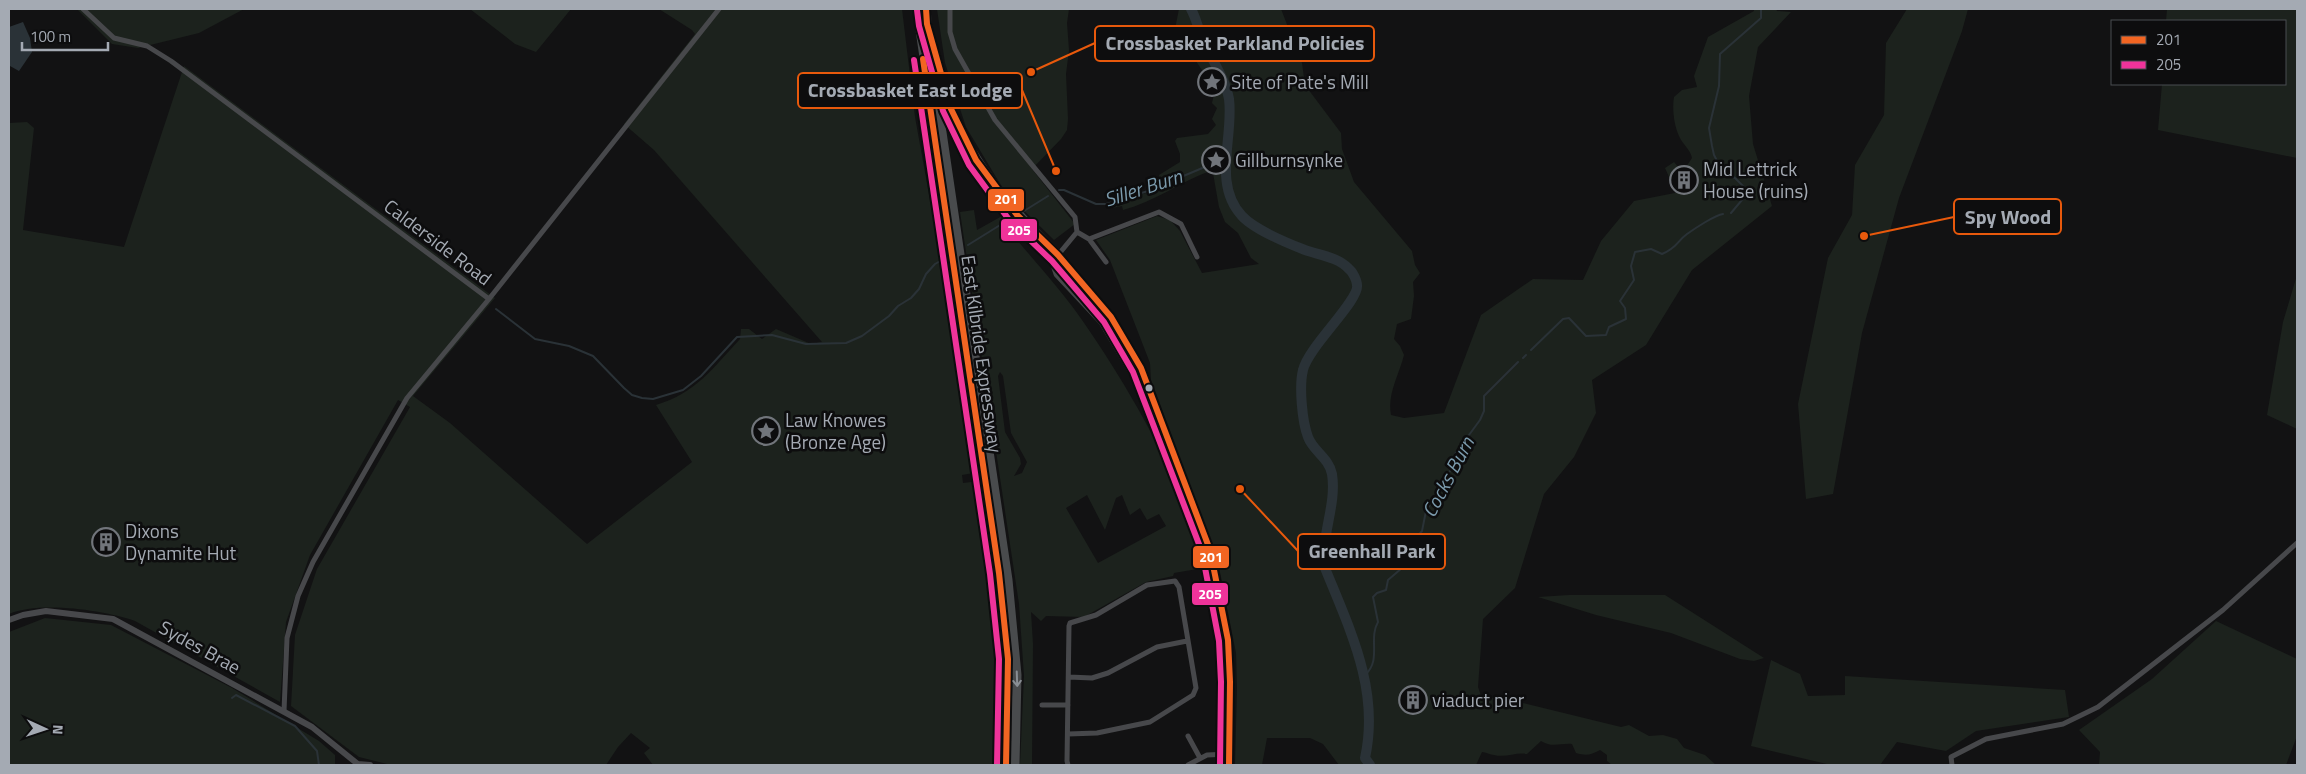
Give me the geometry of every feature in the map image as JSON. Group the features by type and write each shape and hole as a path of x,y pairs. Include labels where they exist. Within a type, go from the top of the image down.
{"highway":[{"name":"East Kilbride Expressway","path":"917,9 999,573 1008,659 1006,765"},
{"name":"East Kilbride Expressway","path":"926,9 1008,580 1017,675 1015,765"},
{"path":"927,24 951,110 963,136 993,185 1017,215 1058,255"}],"main road":[{"path":"1058,255 1111,317 1141,368 1210,550 1228,640 1230,682 1229,765"},
{"path":"1058,255 1057,274 1102,322 1134,373 1161,424"}],"street":[{"name":"Calderside Road","path":"83,9 114,38 147,46 171,61 489,299 407,398 313,562 298,596 287,638 284,711"},
{"path":"489,299 719,9"},
{"path":"950,9 950,32 954,49 995,120 1075,217 1077,232 1058,255"},
{"path":"1089,239 1159,212 1180,224 1197,257"},
{"path":"1077,232 1089,239 1106,262"},
{"path":"1952,765 1951,757 1986,739 2063,724 2098,707 2223,610 2297,543"},
{"path":"1068,734 1097,733 1150,722 1194,695 1196,688 1178,583 1172,580 1147,585 1096,615 1070,623 1068,705 1068,734 1068,765"},
{"name":"Sydes Brae","path":"9,620 22,614 46,611 114,619 312,727 358,765"},
{"path":"1069,677 1092,678 1108,674 1157,646 1187,641"},
{"path":"1042,704 1068,705"},
{"path":"1188,736 1200,758"},
{"path":"1188,765 1207,755 1229,754"},
{"path":"358,765 370,765"}],"shaded area":[{"path":"77,9 244,9 199,33 138,48 112,44"},
{"path":"470,9 571,9 536,52 515,44"},
{"path":"659,9 902,9 915,117 939,250 947,249 979,472 962,475 963,483 980,481 999,641 1001,715 996,765 653,765 644,753 650,748 631,733 618,747 606,765 391,765 359,757 291,706 295,635 317,569 410,407 398,400 310,555 286,622 280,702 135,621 106,613 72,608 37,608 9,614 9,123 27,122 34,128 23,230 124,247 184,66 495,298 413,396 450,423 587,544 692,462 656,405 682,394 703,378 740,339 741,329 749,329 762,339 776,329 811,344 822,342 654,150 624,124 695,34 692,30"},
{"path":"937,9 1069,9 1067,23 1069,50 1066,74 1067,130 1061,139 1032,169 1075,224 1054,240 1005,192 966,127 945,63"},
{"path":"1179,9 1281,9 1302,63 1305,85 1341,133 1342,149 1354,182 1412,251 1415,265 1420,273 1413,282 1414,296 1411,319 1397,324 1394,339 1404,355 1392,392 1391,415 1404,418 1444,413 1481,315 1533,279 1583,280 1601,241 1634,201 1680,192 1684,176 1670,179 1665,168 1674,162 1679,168 1686,167 1692,158 1677,132 1673,112 1674,97 1682,90 1697,87 1694,76 1708,37 1754,11 1754,9 1776,9 1777,11 1791,12 1758,47 1749,96 1753,144 1772,206 1692,270 1646,345 1592,380 1596,413 1574,457 1544,494 1515,588 1483,619 1478,687 1481,696 1515,701 1621,727 1629,725 1649,736 1663,735 1677,739 1684,748 1705,755 1716,765 1612,765 1607,761 1607,755 1600,750 1586,755 1576,753 1572,744 1552,745 1541,741 1527,754 1498,756 1482,752 1476,765 1339,765 1323,744 1310,738 1267,738 1262,765 1235,765 1236,653 1217,557 1151,380 1150,363 1110,260 1096,240 1157,216 1170,220 1180,231 1202,273 1259,264 1251,258 1238,233 1225,222 1219,207 1213,173 1210,171 1134,206 1123,210 1122,206 1112,208 1111,204 1162,188 1159,175 1180,162 1180,154 1175,141 1177,138 1208,134 1216,125 1212,119 1217,108 1212,103 1215,90 1196,61 1195,56 1199,51 1191,38 1182,35 1175,29"},
{"path":"1907,9 1968,9 1962,31 1899,198 1862,333 1833,494 1806,499 1798,404 1828,258 1852,215 1855,165 1884,115 1886,43"},
{"path":"2167,9 2297,9 2297,158 2158,130 2162,85 2286,85 2286,20 2166,20"},
{"path":"23,22 30,38 32,52 19,71 10,66 9,27"},
{"path":"974,210 977,230 1011,211 1023,225 1013,235 1074,309 1124,386 1164,457 1181,494 1207,570 1222,638 1222,670 1203,568 1174,573 1173,576 1146,582 1084,617 1046,616 1041,621 1031,612 1033,644 1032,765 1020,765 1024,676 1019,604 960,212","holes":["1000,372 1003,376 1011,433 1027,462 1022,473 1014,476 1021,464 1020,458 1005,432 998,376","1087,495 1105,530 1116,498 1122,495 1130,515 1140,508 1147,520 1159,514 1166,526 1098,563 1066,508"]},
{"path":"2297,275 2297,429 2267,415 2283,322"},
{"path":"1569,595 1665,595 1764,658 1754,661 1740,659 1671,633 1596,615 1538,597"},
{"path":"45,618 111,625 232,688 319,741 335,755 335,765 9,765 9,632"},
{"path":"2216,621 2297,659 2297,736 2286,765 2099,765 2100,752 2079,730 2152,679"},
{"path":"1771,660 1800,674 1808,696 1845,695 1845,676 2065,690 2069,717 1976,731 1946,751 1897,742 1880,765 1831,765 1751,746"}],"waterway":[{"path":"1191,9 1205,45 1221,75 1229,99 1230,114 1226,175 1228,190 1233,203 1247,221 1262,231 1280,240 1334,259 1345,265 1352,272 1357,283 1356,292 1351,301 1307,360 1303,370 1301,394 1304,422 1308,437 1313,446 1328,463 1332,474 1333,486 1325,544 1325,568 1353,637 1366,684 1369,708 1369,733 1365,758 1370,765"},
{"name":"Cocks Burn","path":"1731,213 1747,194 1747,190 1735,178 1723,172 1714,155 1709,128 1719,86 1720,54 1761,18 1761,9"},
{"name":"Siller Burn","path":"1059,190 1064,190 1096,204 1106,204 1148,191 1226,158"},
{"name":"Siller Burn","path":"1024,211 1048,196"},
{"name":"Cocks Burn","path":"1531,350 1563,319 1569,318 1586,336 1606,335 1609,327 1626,319 1625,308 1620,301 1634,280 1631,266 1635,252 1651,249 1662,254 1674,247 1694,229 1710,219 1723,214"},
{"name":"Siller Burn","path":"968,245 1013,217"},
{"name":"Siller Burn","path":"496,309 535,339 569,346 593,356 632,395 653,399 683,390 701,376 737,337 772,335 806,344 846,343 862,336 889,316 898,306 911,298 919,289 926,274 935,264 942,260"},
{"name":"Cocks Burn","path":"1523,358 1526,355"},
{"name":"Cocks Burn","path":"1365,675 1373,663 1374,635 1378,622 1373,597 1377,593 1386,590 1388,580 1402,568 1411,544 1422,531 1426,511 1453,466 1455,454 1480,420 1484,411 1484,396 1518,362"},
{"path":"232,698 236,695 295,726 317,751 319,765"}],"transit line":[{"name":"201","path":"926,9 927,24 951,109 976,160 1017,215 1058,255 1111,317 1141,368 1210,550 1228,640 1230,682 1229,765"},
{"name":"205","path":"917,10 919,26 943,111 969,165 1010,221 1052,261 1104,322 1133,372 1202,552 1219,641 1221,682 1220,765"},
{"name":"201","path":"923,59 999,573 1008,659 1006,765"},
{"name":"205","path":"914,60 990,574 999,659 997,765"}],"place":[{"name":"Crossbasket Parkland Policies","path":"1031,72"},
{"name":"Site of Pate's Mill","path":"1212,82"},
{"name":"Gillburnsynke","path":"1216,160"},
{"name":"Crossbasket East Lodge","path":"1056,171"},
{"name":"Mid Lettrick House (ruins)","path":"1684,180"},
{"name":"Spy Wood","path":"1864,236"},
{"name":"Law Knowes (Bronze Age)","path":"766,431"},
{"name":"Greenhall Park","path":"1240,489"},
{"name":"Dixons Dynamite Hut","path":"106,542"},
{"name":"viaduct pier","path":"1413,700"}]}
